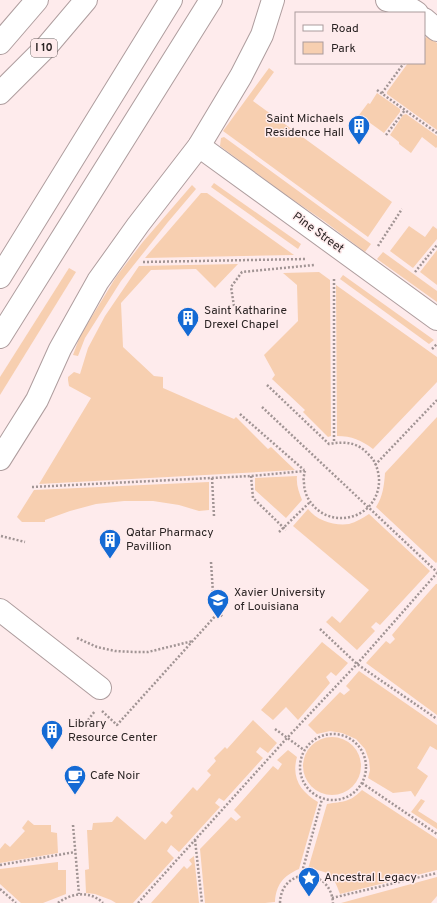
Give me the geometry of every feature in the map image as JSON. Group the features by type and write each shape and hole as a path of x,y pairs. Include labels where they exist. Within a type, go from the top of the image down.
{"main road":[{"path":"0,43 37,0"},
{"name":"I 10","path":"0,93 47,46 86,0"},
{"path":"0,277 171,0"},
{"path":"0,337 211,0"},
{"path":"0,459 37,400 60,349 98,281 138,225 199,146 241,76 262,36 273,0"},
{"path":"387,0 396,2 416,12"},
{"path":"425,20 437,30"},
{"name":"Pine Street","path":"199,146 437,319"},
{"path":"0,610 100,688"}],"path":[{"path":"382,93 403,64"},
{"path":"377,90 437,133"},
{"path":"386,135 405,110"},
{"path":"374,250 402,209"},
{"path":"414,272 437,245"},
{"path":"139,262 306,259"},
{"path":"234,306 231,287 242,272 314,265"},
{"path":"334,279 334,443"},
{"path":"432,350 437,343"},
{"path":"267,385 329,444 342,442 365,450 374,460 379,472 379,485 376,497 369,508 359,515 346,518 334,518 323,514 313,506 306,496 304,483 305,471"},
{"path":"375,464 437,400"},
{"path":"138,903 287,738 357,664 436,574 369,508 262,407"},
{"path":"240,414 305,471"},
{"path":"32,487 251,476 305,471"},
{"path":"251,476 253,498 285,529"},
{"path":"212,478 214,516"},
{"path":"279,532 285,529 310,502"},
{"path":"1,536 25,542"},
{"path":"211,562 214,609 223,617"},
{"path":"88,720 98,707 117,725 218,613"},
{"path":"320,629 357,664 437,719"},
{"path":"77,637 97,647 115,651 134,652 148,652 193,641"},
{"path":"275,729 304,750"},
{"path":"331,733 342,735 352,740 360,748 364,758 366,768 362,783 350,796 339,800 328,800 318,797 309,791 303,782 300,771 300,760 304,750 311,741 320,736 331,733"},
{"path":"362,783 437,834"},
{"path":"300,876 322,799"},
{"path":"73,825 78,894"},
{"path":"195,840 202,903"},
{"path":"0,865 75,852"},
{"path":"332,898 437,873"},
{"path":"280,903 280,897 283,889 288,882 296,877 304,875 313,876 321,880 331,893 333,903"},
{"path":"0,888 16,903"},
{"path":"58,903 68,896 78,894 90,895 103,903"}],"green space":[{"path":"427,36 437,43 437,130 387,94 407,64 425,64 425,39"},
{"path":"269,68 274,72 253,101 392,202 368,237 223,131"},
{"path":"377,93 400,109 400,112 384,133 359,115 368,103 370,104"},
{"path":"406,114 437,136 436,148 422,137 411,153 390,135 403,115"},
{"path":"224,137 371,244 365,252 220,146 221,138"},
{"path":"214,183 301,244 298,249 211,187"},
{"path":"192,185 196,189 121,281 85,338 78,356 73,355 80,336 116,277 142,243"},
{"path":"201,193 207,193 294,255 145,258"},
{"path":"409,226 425,237 433,226 437,229 437,239 413,268 390,251"},
{"path":"437,250 437,285 420,272"},
{"path":"383,252 437,291 437,302 377,259"},
{"path":"238,264 215,288 196,269 151,270 121,303 123,347 154,376 163,377 163,388 234,419 236,417 268,449 271,447 295,470 39,484 91,398 69,386 68,377 74,372 80,374 88,348 105,316 139,266"},
{"path":"69,268 76,272 0,395 0,377"},
{"path":"319,272 330,280 331,436 328,437 303,412 305,410 272,379 275,375 264,355 298,321 297,285 283,273"},
{"path":"343,275 434,340 429,344 340,279"},
{"path":"336,285 437,357 437,382 373,449 356,439 337,436"},
{"path":"437,417 436,563 376,507 383,491 385,473"},
{"path":"297,476 297,485 302,500 286,518 255,490 255,478"},
{"path":"209,482 209,510 199,511 179,505 153,501 124,501 96,504 70,511 45,520 45,522 22,522 17,517 34,490"},
{"path":"308,509 321,520 338,524 349,524 369,514 430,571 380,625 376,622 371,627 375,631 357,650 326,622 332,616 340,623 369,590 293,526"},
{"path":"436,584 437,715 366,663 386,641 390,644 395,639 392,635"},
{"path":"322,642 348,663 336,676 331,672 326,677 330,683 298,720 286,707 273,720 261,710"},
{"path":"359,671 437,725 437,750 430,746 417,768 428,776 415,797 411,791 393,793 368,778 370,770 369,760 365,749 356,739 342,733 330,731 317,734 308,725 340,692 344,695 350,690 346,686"},
{"path":"253,720 277,743 268,753 260,747 256,752 263,758 224,801 219,798 215,803 220,807 179,852 171,845 167,851 174,858 133,903 116,903 95,894 86,893 85,870 89,869 87,830 92,830 93,823 112,822 117,816 145,840 162,821 166,824 173,816 170,813 193,787 197,791 211,775 207,771 216,761 214,758 225,747 227,749"},
{"path":"332,737 348,742 356,750 361,766 356,782 348,790 332,795 316,790 308,782 303,766 308,750 316,742"},
{"path":"288,750 297,757 295,771 299,784 307,794 318,802 299,869 281,882 277,891 275,902 205,903 200,849 231,817 236,821 241,817 234,810 273,766 278,770 282,764 277,760"},
{"path":"362,790 437,839 437,870 340,894 335,882 329,875 321,871 308,869 327,804 342,802 350,799"},
{"path":"421,799 425,801 418,811 437,823 437,829 411,812"},
{"path":"28,820 34,825 51,825 51,832 57,833 58,853 0,863 0,849 5,843 10,847 25,831 22,828"},
{"path":"194,856 199,903 151,903 184,866 187,869 192,864 189,860"},
{"path":"58,862 58,870 66,870 66,894 43,903 21,903 0,884 0,869"},
{"path":"437,877 437,896 431,903 341,903"}],"place":[{"name":"Saint Michaels Residence Hall","path":"359,146"},
{"name":"Saint Katharine Drexel Chapel","path":"188,338"},
{"name":"Qatar Pharmacy Pavillion","path":"110,560"},
{"name":"Xavier University of Louisiana","path":"218,620"},
{"name":"Library Resource Center","path":"52,750"},
{"name":"Cafe Noir","path":"75,796"},
{"name":"Ancestral Legacy","path":"309,898"}]}
